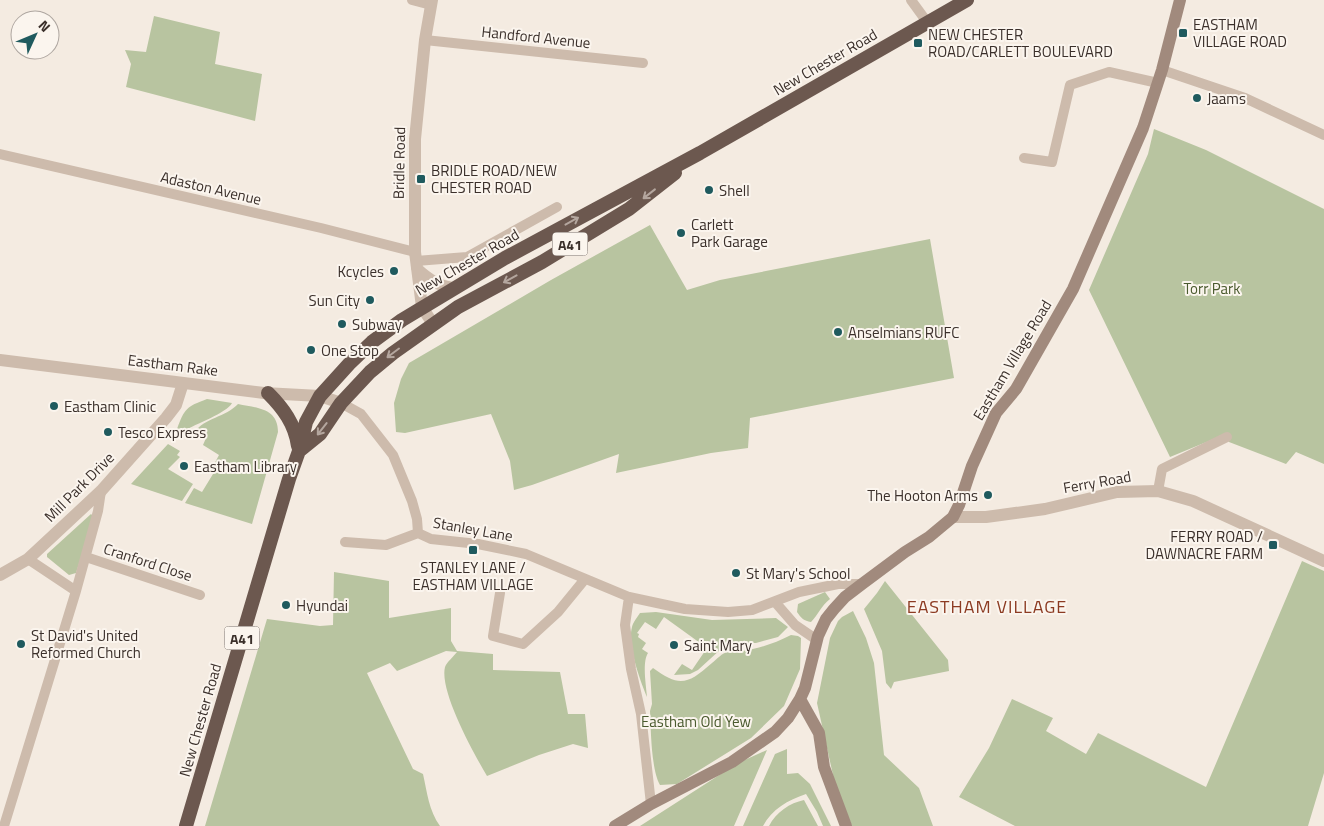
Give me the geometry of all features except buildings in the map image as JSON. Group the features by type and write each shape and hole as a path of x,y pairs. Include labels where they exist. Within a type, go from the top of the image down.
{"highway":[{"name":"New Chester Road","path":"186,826 289,478 299,452 306,422 320,396 349,364 372,342 452,288 700,153 967,0"},
{"name":"New Chester Road","path":"299,452 320,434 341,403 374,368 433,324 458,307 542,262 629,209 700,153"},
{"path":"268,393 288,416 297,435 299,452"}],"main road":[{"name":"Eastham Village Road","path":"615,826 651,804 732,762 775,732 788,718 800,700 805,688 817,640 826,619 834,608 862,584 905,552 929,537 953,517 972,466 996,414 1016,389 1073,289 1143,128 1162,70 1180,0"},
{"path":"800,700 819,733 824,767 846,826"}],"street":[{"path":"412,0 432,3"},
{"path":"911,0 928,22"},
{"name":"Bridle Road","path":"432,3 425,40 414,139 416,261 422,307 433,324"},
{"name":"Handford Avenue","path":"425,40 643,63"},
{"path":"1162,70 1245,98 1324,135"},
{"path":"1024,158 1052,162 1070,85 1109,72 1158,83"},
{"name":"Adaston Avenue","path":"0,154 321,228 416,261"},
{"name":"New Chester Road","path":"416,261 467,257 557,207"},
{"path":"416,261 427,278 440,286 452,288"},
{"name":"Eastham Rake","path":"0,360 268,393 320,396 341,403"},
{"name":"Mill Park Drive","path":"0,574 28,559 101,491 176,405 183,383"},
{"name":"Stanley Lane","path":"341,403 362,414 393,455 412,501 417,519 418,533 431,539 478,544 526,554 629,597 686,609 728,612 752,610 799,592 838,584 862,584"},
{"path":"1158,491 1162,469 1227,437"},
{"path":"3,819 76,591 98,511 101,491"},
{"name":"Ferry Road","path":"953,517 986,517 1045,509 1117,492 1158,491 1193,501 1324,561"},
{"path":"344,542 386,545 418,533"},
{"name":"Cranford Close","path":"86,557 200,595"},
{"path":"28,559 76,591"},
{"path":"500,593 493,636 523,644 558,612 585,579"},
{"path":"629,597 625,626 642,714 651,804"},
{"path":"775,602 795,625 817,640"}],"green space":[{"path":"154,16 220,32 215,64 262,74 255,121 126,87 131,64 125,50 146,52"},
{"name":"Torr Park","path":"1154,129 1206,150 1324,209 1324,464 1296,452 1286,464 1229,442 1226,434 1170,457 1089,290 1148,154"},
{"path":"650,225 687,290 720,280 930,239 954,378 750,418 748,448 711,453 616,473 619,454 514,490 510,461 491,414 405,433 396,432 394,403 401,379 409,363"},
{"path":"207,399 232,403 224,411 184,431 177,429 184,412 190,406"},
{"path":"238,404 265,410 274,418 278,432 252,524 185,503 194,488 202,492 213,474 210,472 219,455 203,445 206,438 195,432 199,427"},
{"path":"168,444 180,451 177,455 180,457 168,469 193,484 182,501 131,484"},
{"path":"91,514 94,517 76,573 69,575 47,557 47,554"},
{"path":"1302,561 1324,571 1324,773 1308,826 1015,826 959,797 989,748 1012,699 1053,718 1046,731 1086,754 1098,733 1206,787"},
{"path":"334,572 389,581 389,618 451,608 451,641 457,651 493,654 493,670 560,672 568,714 585,714 588,748 573,744 539,755 487,776 459,722 447,691 445,667 457,652 446,651 397,671 390,663 367,673 413,769 423,774 431,808 440,826 205,826 267,619 320,626 333,625"},
{"path":"885,581 948,660 949,671 894,682 891,689 886,683 882,651 864,609"},
{"path":"825,592 830,599 811,622 801,618 797,612 798,604"},
{"path":"853,611 866,638 874,663 884,755 919,788 933,826 852,826 835,784 817,703 830,638 838,621"},
{"path":"656,612 712,620 776,618 788,627 778,637 756,643 738,643 721,649 698,670 690,674 674,675 682,664 692,670 707,648 664,617 656,629 645,622 637,633 639,634 638,637 646,643 642,649 648,653 645,668 647,697 635,662 631,634 633,623 640,613"},
{"name":"Eastham Old Yew","path":"791,635 801,638 800,669 784,706 751,738 677,784 660,785 652,749 650,671 653,668 670,679 684,681 704,670 726,653 756,648 774,643"},
{"path":"787,749 787,774 798,773 810,784 831,826 823,826 806,794 781,806 763,826 743,826 775,754"},
{"path":"767,750 734,826 640,826 738,763"},
{"path":"804,800 818,826 769,826 775,816 784,809"}],"place":[{"name":"EASTHAM VILLAGE ROAD","path":"1183,33"},
{"name":"NEW CHESTER ROAD/CARLETT BOULEVARD","path":"918,43"},
{"name":"Jaams","path":"1197,98"},
{"name":"BRIDLE ROAD/NEW CHESTER ROAD","path":"421,179"},
{"name":"Shell","path":"709,190"},
{"name":"Carlett Park Garage","path":"681,233"},
{"name":"Kcycles","path":"394,271"},
{"name":"Sun City","path":"370,300"},
{"name":"Subway","path":"342,324"},
{"name":"Anselmians RUFC","path":"838,332"},
{"name":"One Stop","path":"311,350"},
{"name":"Eastham Clinic","path":"54,406"},
{"name":"Tesco Express","path":"108,432"},
{"name":"Eastham Library","path":"184,466"},
{"name":"The Hooton Arms","path":"988,495"},
{"name":"FERRY ROAD / DAWNACRE FARM","path":"1273,545"},
{"name":"STANLEY LANE / EASTHAM VILLAGE","path":"473,550"},
{"name":"St Mary's School","path":"736,573"},
{"name":"Hyundai","path":"286,605"},
{"name":"St David's United Reformed Church","path":"21,644"},
{"name":"Saint Mary","path":"674,645"}],"district":[{"name":"EASTHAM VILLAGE","path":"987,606"}]}
